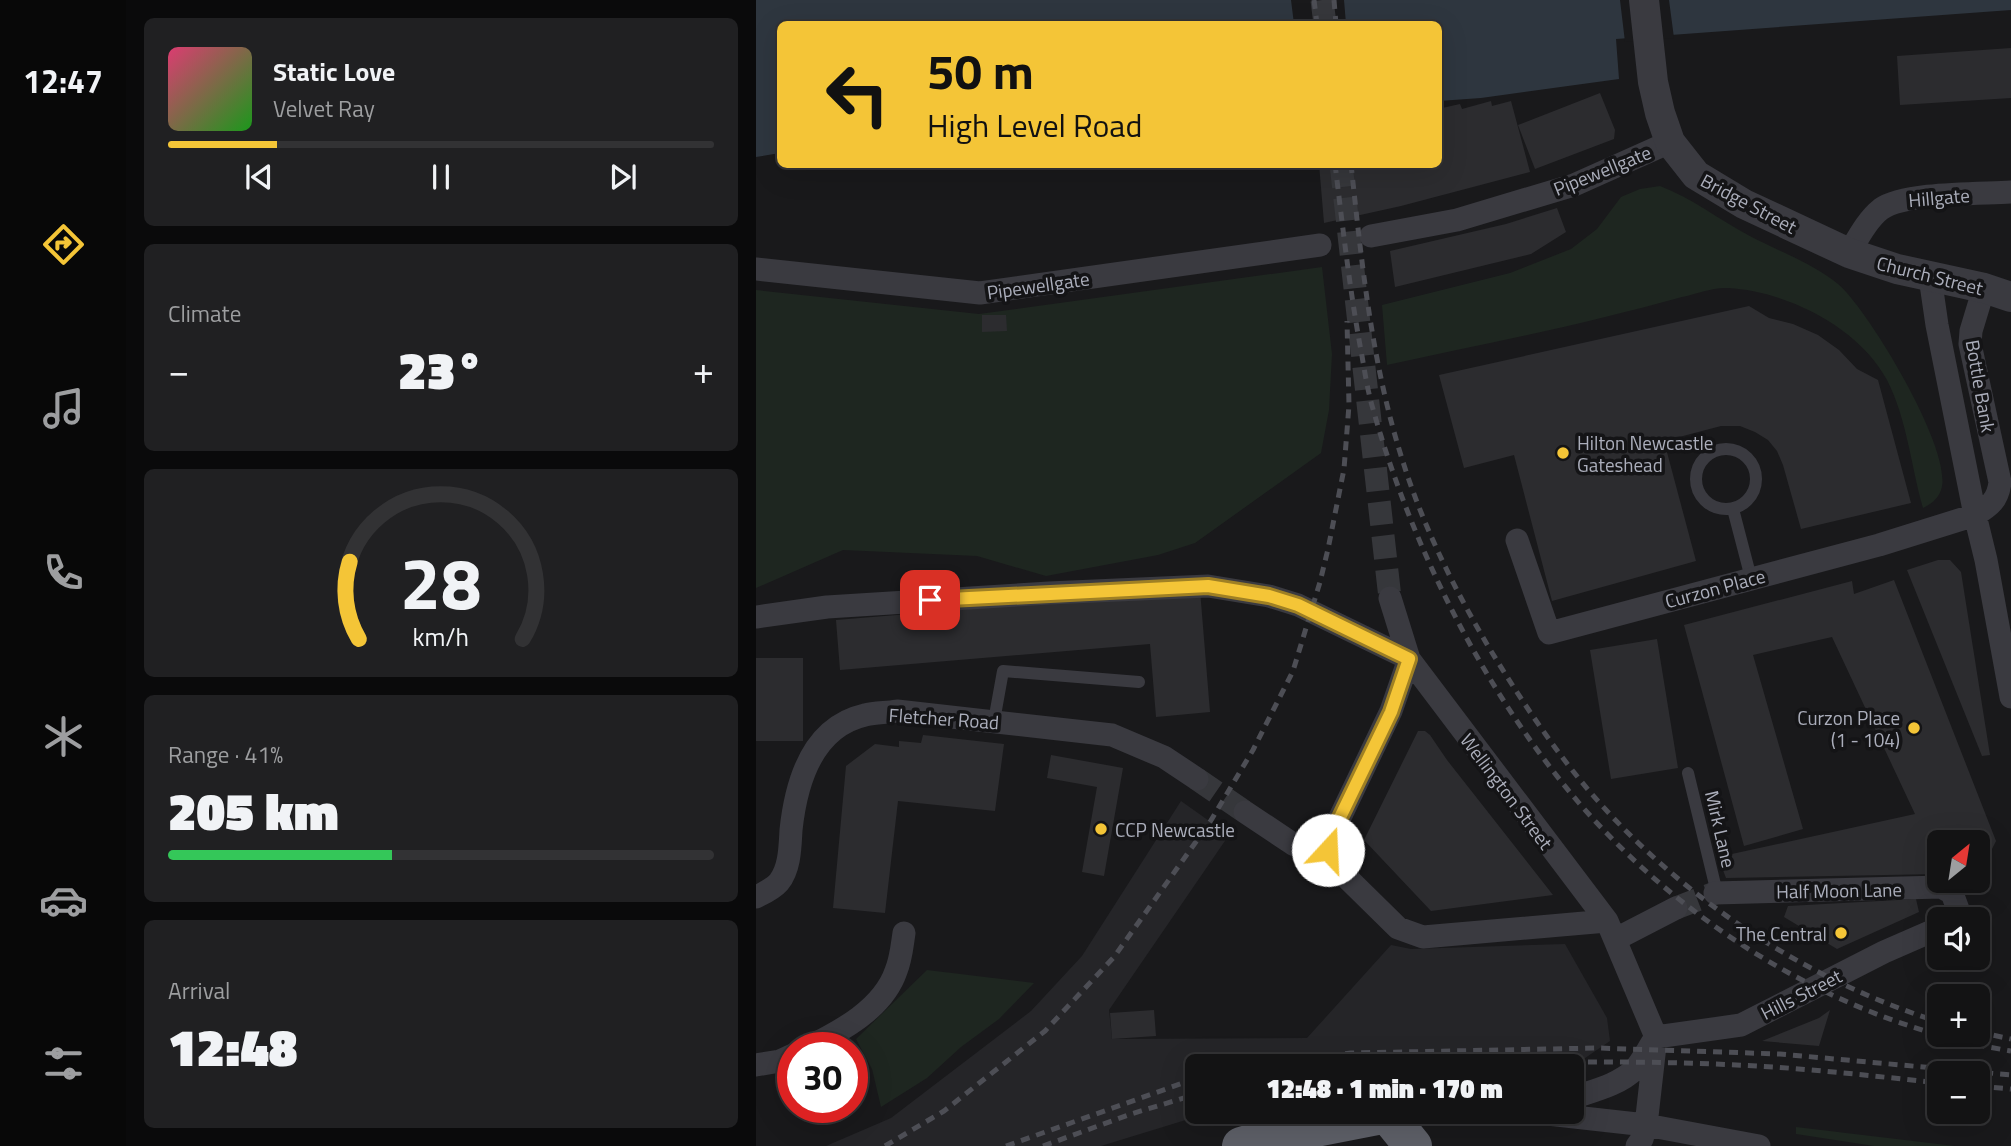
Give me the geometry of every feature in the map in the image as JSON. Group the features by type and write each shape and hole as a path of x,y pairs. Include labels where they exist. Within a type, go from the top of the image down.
{"highway":[{"path":"1241,1146 1275,1136 1395,1124 1413,1146"}],"street":[{"name":"Bridge Street","path":"1644,0 1659,111 1670,142 1696,175 1744,204 1849,253"},
{"name":"Pipewellgate","path":"1371,236 1457,220 1574,185 1670,142"},
{"name":"Hillgate","path":"1849,253 1870,219 1890,204 1902,200 2011,192"},
{"name":"Pipewellgate","path":"756,269 980,293 1320,245"},
{"name":"Church Street","path":"1849,253 1873,262 1997,293"},
{"name":"Bottle Bank","path":"1930,276 1937,326 1986,560 2011,697"},
{"name":"Bottle Bank","path":"1975,515 1995,500 2000,482 1970,344 1971,331 1997,293"},
{"name":"Curzon Place","path":"1522,546 1549,633 1879,545 1975,515"},
{"path":"756,617 827,607 1208,586 1269,596 1298,605 1409,659"},
{"path":"1390,598 1409,659 1391,712 1333,832 1328,850 1337,868 1398,928 1423,937 1612,930 1676,908"},
{"name":"Wellington Street","path":"1409,659 1612,930 1656,1037"},
{"name":"Fletcher Road","path":"756,897 779,881 788,862 797,788 805,766 821,742 839,726 863,715 897,711 1112,735 1164,757 1196,779"},
{"path":"1245,812 1293,844 1312,853 1328,850"},
{"name":"Half Moon Lane","path":"1716,893 1941,887 1952,893 1955,907"},
{"path":"834,1032 880,1000 896,972 904,933"},
{"name":"Hills Street","path":"1656,1037 1741,1025 1884,952 1927,933"},
{"path":"1584,1094 1625,1076 1635,1068 1656,1037"},
{"path":"1637,1146 1646,1125 1656,1037"},
{"path":"756,1065 777,1061"},
{"path":"1584,1118 1646,1125 1759,1146"}],"lane":[{"path":"1726,448 1746,455 1757,474 1754,492 1748,500 1733,509 1717,508 1708,503 1696,486 1699,464 1715,450 1726,448"},
{"path":"1733,509 1751,578"},
{"path":"994,721 1003,671 1139,682"},
{"name":"Mirk Lane","path":"1688,773 1716,893"}],"shaded area":[{"path":"756,0 2011,0 2011,10 1616,39 1619,79 1442,101 1442,21 777,21 777,154 756,157"},
{"path":"1660,186 1818,270 1838,284 1852,299 1906,382 1935,446 1942,472 1941,490 1934,501 1923,508 1894,395 1875,361 1840,328 1796,304 1773,296 1728,288 1716,289 1578,324 1387,365 1382,305 1510,273 1571,249 1597,229 1621,197 1640,189"},
{"path":"1322,267 1332,354 1329,410 1321,453 1195,543 1158,555 1046,576 977,556 843,550 756,588 756,290 979,314"},
{"path":"1181,801 1229,835 1109,1010 1112,1039 1307,1038 1391,945 1411,949 1565,944 1607,1018 1610,1041 1584,1059 1584,1054 1185,1054 1185,1120 1101,1146 826,1146 891,1118 1031,1011 1082,956"},
{"path":"927,970 1034,983 999,1019 961,1047 927,1078 881,1107 868,1062 868,1032 863,1032"},
{"path":"1796,1127 1955,1146 1874,1146 1796,1134"}],"pier":[{"path":"1291,0 1344,0 1346,21 1294,21"},
{"path":"1620,0 1669,0 1674,38 1625,42"}],"building":[{"path":"2011,48 2011,98 1900,105 1897,56"},
{"path":"1600,93 1615,130 1614,139 1535,169 1518,125"},
{"path":"1491,101 1492,106 1511,101 1530,172 1324,223 1319,168 1442,168 1442,108 1460,104 1462,109"},
{"path":"1557,208 1566,232 1531,254 1395,287 1390,251 1506,224"},
{"name":"Hilton Newcastle Gateshead","path":"1749,306 1769,318 1793,324 1818,335 1839,350 1857,369 1878,380 1911,503 1801,529 1783,465 1768,440 1740,426 1721,426 1664,441 1696,561 1552,601 1514,455 1464,468 1439,375"},
{"path":"982,315 1006,315 1007,331 982,332"},
{"path":"1938,560 1950,560 1961,572 1990,755 1982,756 1907,570"},
{"name":"Curzon Place (1 - 104)","path":"1894,580 1996,841 1990,853 1990,830 1927,830 1927,874 1726,878 1718,857 1915,814 1832,637 1753,655 1803,829 1744,846 1684,625 1852,581 1854,594"},
{"path":"1200,590 1210,712 1156,717 1150,644 840,670 836,620"},
{"path":"1657,639 1678,768 1611,779 1590,650"},
{"path":"756,658 803,658 803,741 756,741"},
{"path":"1418,731 1425,731 1430,735 1553,895 1431,911 1364,840"},
{"path":"923,735 1004,744 995,811 898,801 885,913 833,908 846,766 875,744 899,747 899,741 921,743"},
{"name":"CCP Newcastle","path":"1051,755 1123,768 1104,876 1082,872 1097,787 1047,778"},
{"name":"The Central","path":"1916,899 1919,912 1837,949 1784,917 1788,906"},
{"path":"1154,1010 1156,1036 1112,1039 1110,1013"},
{"path":"1830,1010 1819,1046 1762,1041 1819,1018"}],"tunnel":[{"path":"1322,0 1325,21"},
{"path":"1341,168 1390,598"},
{"path":"1197,779 1245,812"},
{"path":"1676,908 1715,893"}],"railway":[{"path":"1314,0 1317,21"},
{"path":"1334,0 1336,21"},
{"path":"1335,168 1365,376 1389,461 1408,514 1455,617 1513,715 1545,760 1579,803 1622,849 1670,892 1720,930 1774,964 1830,994 1889,1019 1949,1038 2011,1051"},
{"path":"1351,168 1376,354 1404,465 1421,512 1452,581 1488,646 1536,721 1576,775 1626,831 1706,901 1794,959 1841,983 1927,1018"},
{"path":"885,1146 944,1111 1045,1031 1114,957 1210,822 1253,750 1293,671 1328,549 1344,469 1349,405 1347,321"},
{"path":"1990,1035 2011,1039"},
{"path":"1343,1054 1598,1048 1780,1054 2011,1075"},
{"path":"1584,1062 1727,1064 1927,1082"},
{"path":"1006,1146 1185,1082"},
{"path":"1990,1087 2011,1089"},
{"path":"1043,1146 1185,1098"}],"place":[{"name":"Hilton Newcastle Gateshead","path":"1563,453"},
{"name":"Curzon Place (1 - 104)","path":"1914,728"},
{"name":"CCP Newcastle","path":"1101,829"},
{"name":"The Central","path":"1841,933"}],"route":[{"path":"930,600 1183,585 1208,586 1269,596 1298,605 1409,659 1391,712 1333,832 1328,850"}]}
